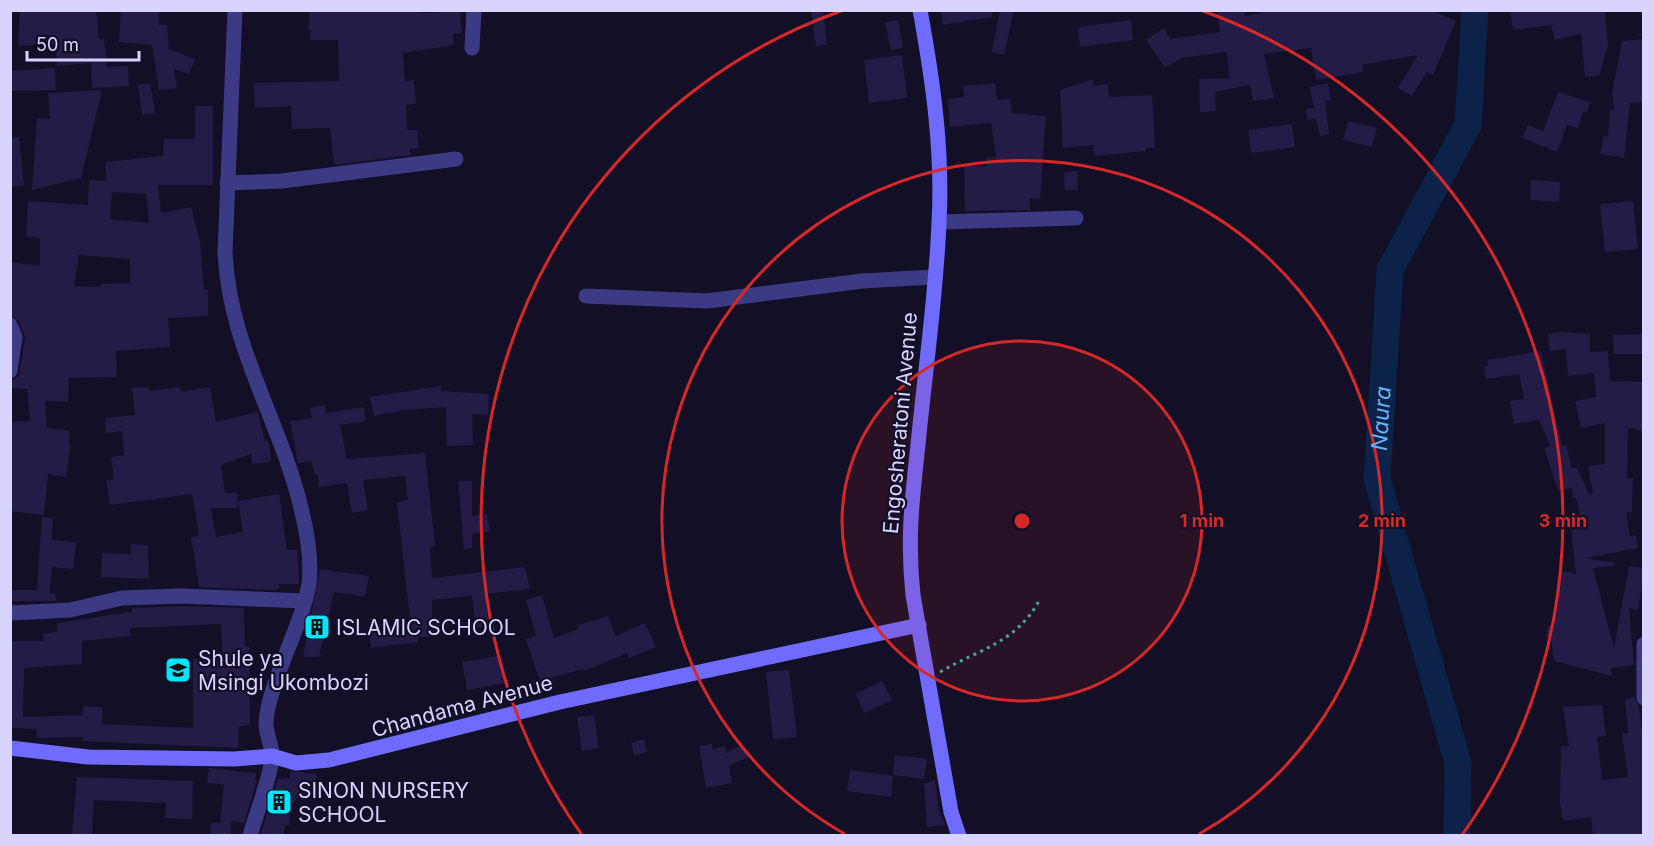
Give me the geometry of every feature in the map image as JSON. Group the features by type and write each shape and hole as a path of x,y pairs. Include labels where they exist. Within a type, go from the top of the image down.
{"street":[{"path":"235,10 227,183 226,283 233,319 285,458 302,511 309,559 309,582 304,601 280,662 268,706 264,728 272,756 250,836"},
{"path":"472,48 474,10"},
{"name":"Engosheratoni Avenue","path":"920,10 934,95 939,158 939,222 910,513 911,569 951,812 959,836"},
{"path":"227,183 282,181 456,159"},
{"path":"939,222 1077,218"},
{"path":"586,296 707,301 862,281 934,278"},
{"path":"10,325 15,337 10,371"},
{"path":"10,613 70,610 122,598 181,596 304,601"},
{"name":"Chandama Avenue","path":"10,748 88,757 235,759 272,756 296,763 352,756 560,702 919,625"},
{"path":"1644,644 1644,698"}],"path":[{"path":"928,679 967,657 1005,640 1032,614 1040,599"}],"building":[{"path":"20,10 96,10 99,39 104,39 107,67 128,66 129,86 92,88 91,63 57,66 56,44 18,46"},
{"path":"121,10 159,10 159,25 167,25 169,49 195,59 189,74 174,69 177,88 159,90 152,45 119,42"},
{"path":"310,10 427,13 460,11 462,33 453,34 454,45 403,53 405,81 414,80 416,104 406,105 407,130 417,130 419,148 410,149 411,155 334,165 330,128 292,129 291,106 255,108 254,83 339,81 338,40 310,40 311,30 308,30"},
{"path":"811,10 823,10 827,45 816,46"},
{"path":"941,10 992,10 992,17 943,25"},
{"path":"1000,10 1014,10 1004,55 992,52"},
{"path":"1217,10 1245,10 1245,16 1277,10 1431,10 1456,21 1433,75 1427,72 1412,96 1398,88 1418,55 1362,65 1363,72 1316,80 1311,48 1264,54 1274,98 1253,101 1250,85 1215,92 1216,111 1200,112 1199,79 1229,78 1227,52 1181,58 1165,68 1146,40 1164,28 1170,39 1220,32"},
{"path":"1510,10 1605,10 1608,46 1599,76 1585,77 1581,34 1555,40 1551,25 1513,30"},
{"path":"898,20 903,48 891,50 885,22"},
{"path":"1131,20 1133,40 1080,47 1078,27"},
{"path":"1644,39 1644,102 1630,103 1624,158 1600,154 1604,135 1608,136 1610,109 1614,110 1612,93 1622,41"},
{"path":"902,55 907,98 869,103 864,60"},
{"path":"55,68 56,90 10,91 10,71"},
{"path":"1093,79 1093,86 1108,84 1109,97 1152,95 1155,148 1095,156 1093,145 1063,148 1060,90"},
{"path":"150,83 155,113 142,115 138,85"},
{"path":"995,83 997,100 1010,99 1012,113 1046,116 1040,199 1030,198 1030,210 965,211 964,166 987,166 986,158 996,157 991,123 950,127 948,99 964,97 963,86"},
{"path":"1328,83 1331,100 1325,101 1329,134 1320,136 1316,119 1307,120 1306,109 1314,108 1310,87"},
{"path":"102,90 81,178 32,190 37,118 50,119 48,93"},
{"path":"1558,92 1590,102 1587,112 1583,112 1578,128 1567,125 1557,152 1522,138 1528,125 1543,131"},
{"path":"195,106 213,106 213,185 158,185 161,213 191,207 200,241 204,290 208,290 208,316 168,318 170,347 116,351 117,377 69,378 68,402 45,401 47,428 70,431 69,443 71,443 66,477 48,474 44,515 10,511 10,422 30,421 27,389 12,388 12,380 19,376 25,338 19,321 10,315 10,262 40,266 40,238 26,237 28,201 88,205 89,180 107,181 105,162 163,156 164,139 195,139","holes":["112,192 146,194 149,223 110,219","79,255 130,259 130,283 101,284 101,287 74,286"]},
{"path":"1348,121 1377,128 1372,147 1343,140"},
{"path":"1292,124 1295,147 1251,153 1248,130"},
{"path":"19,137 24,185 12,187 10,138"},
{"path":"1077,171 1078,190 1065,190 1064,172"},
{"path":"1531,180 1560,182 1559,202 1530,200"},
{"path":"1633,201 1638,249 1605,252 1600,204"},
{"path":"1560,332 1590,334 1590,352 1608,351 1610,381 1644,382 1644,431 1628,428 1627,478 1633,478 1632,512 1626,513 1630,536 1636,535 1638,548 1586,558 1615,563 1614,566 1593,568 1614,648 1629,566 1644,568 1638,610 1629,608 1634,665 1611,668 1612,676 1554,661 1551,638 1546,637 1548,625 1554,626 1561,571 1576,574 1571,530 1583,529 1576,498 1573,498 1572,488 1558,491 1544,448 1550,446 1539,420 1514,424 1510,401 1524,399 1519,374 1486,379 1484,367 1488,366 1487,360 1541,351 1562,446 1566,445 1572,468 1577,468 1589,494 1593,493 1588,466 1605,464 1605,423 1581,428 1575,401 1596,397 1594,373 1568,376 1566,349 1550,351 1548,334"},
{"path":"1644,334 1644,354 1614,354 1613,335"},
{"path":"441,386 441,391 489,394 488,415 472,414 473,445 447,446 446,407 405,410 374,416 370,397"},
{"path":"149,387 150,391 180,387 181,392 210,387 216,422 258,412 265,441 269,441 271,462 252,464 251,454 221,465 225,493 237,493 238,508 211,508 216,537 243,532 238,501 279,494 287,550 297,550 299,584 279,584 280,589 275,590 199,587 191,537 199,536 192,494 110,505 106,481 114,479 111,457 124,455 122,431 106,433 105,418 135,415 132,388"},
{"path":"325,405 326,413 364,407 366,421 340,425 347,459 425,453 435,546 430,547 432,578 525,567 530,589 485,594 489,626 476,628 472,596 432,600 432,637 418,637 418,642 371,648 369,634 411,628 397,502 408,500 405,476 363,480 368,510 352,513 347,483 319,487 318,474 315,475 311,461 298,463 290,421 312,418 310,408"},
{"path":"458,481 472,481 472,516 487,514 490,531 472,534 472,548 464,549"},
{"path":"42,517 53,518 52,540 76,542 73,569 52,567 50,594 55,593 56,601 10,601 10,590 37,590"},
{"path":"131,544 148,545 149,579 101,577 102,553 131,554"},
{"name":"ISLAMIC SCHOOL","path":"320,569 369,576 365,597 334,592 319,657 303,657"},
{"path":"542,595 554,638 578,629 578,625 608,616 616,636 645,623 656,647 629,658 627,653 584,671 583,669 540,681 526,639 536,636 526,600"},
{"path":"181,606 244,608 245,646 249,646 250,725 239,726 238,748 82,741 82,737 37,738 36,729 10,728 10,641 44,641 43,634 57,632 57,623 132,612 132,608","holes":["221,624 223,659 193,659 193,728 102,724 103,707 83,706 83,715 23,717 24,668 82,664 82,641 131,636 130,628"]},
{"path":"502,655 507,683 467,690 462,662"},
{"path":"789,670 797,737 773,739 766,672"},
{"path":"882,681 892,700 865,713 855,694"},
{"path":"1634,697 1639,706 1644,752 1644,836 1593,836 1591,817 1563,821 1560,803 1561,746 1569,746 1563,707 1602,705 1606,736 1597,737 1602,780 1628,777 1622,734 1628,733 1625,699"},
{"path":"594,715 599,748 582,751 577,717"},
{"path":"644,739 647,752 634,756 631,743"},
{"path":"712,744 713,749 725,746 726,753 742,745 748,757 729,766 732,783 706,788 699,746"},
{"path":"895,755 927,759 924,779 893,775"},
{"path":"209,768 256,773 255,780 257,780 244,823 231,821 231,836 210,836 211,823 220,823 224,784 207,783"},
{"path":"850,770 893,776 891,797 847,791"},
{"name":"SINON NURSERY SCHOOL","path":"290,771 316,774 315,799 299,797 290,805 289,825 285,825 284,836 260,836 278,779 290,778"},
{"path":"77,777 193,781 192,819 165,818 166,803 94,800 92,836 72,836"},
{"path":"935,780 939,811 945,825 927,827 924,784"}],"waterway":[{"name":"Naura","path":"1457,836 1458,763 1377,479 1390,270 1468,125 1475,10"}],"place":[{"name":"ISLAMIC SCHOOL","path":"317,627"},
{"name":"Shule ya Msingi Ukombozi","path":"178,670"},
{"name":"SINON NURSERY SCHOOL","path":"279,802"}]}
